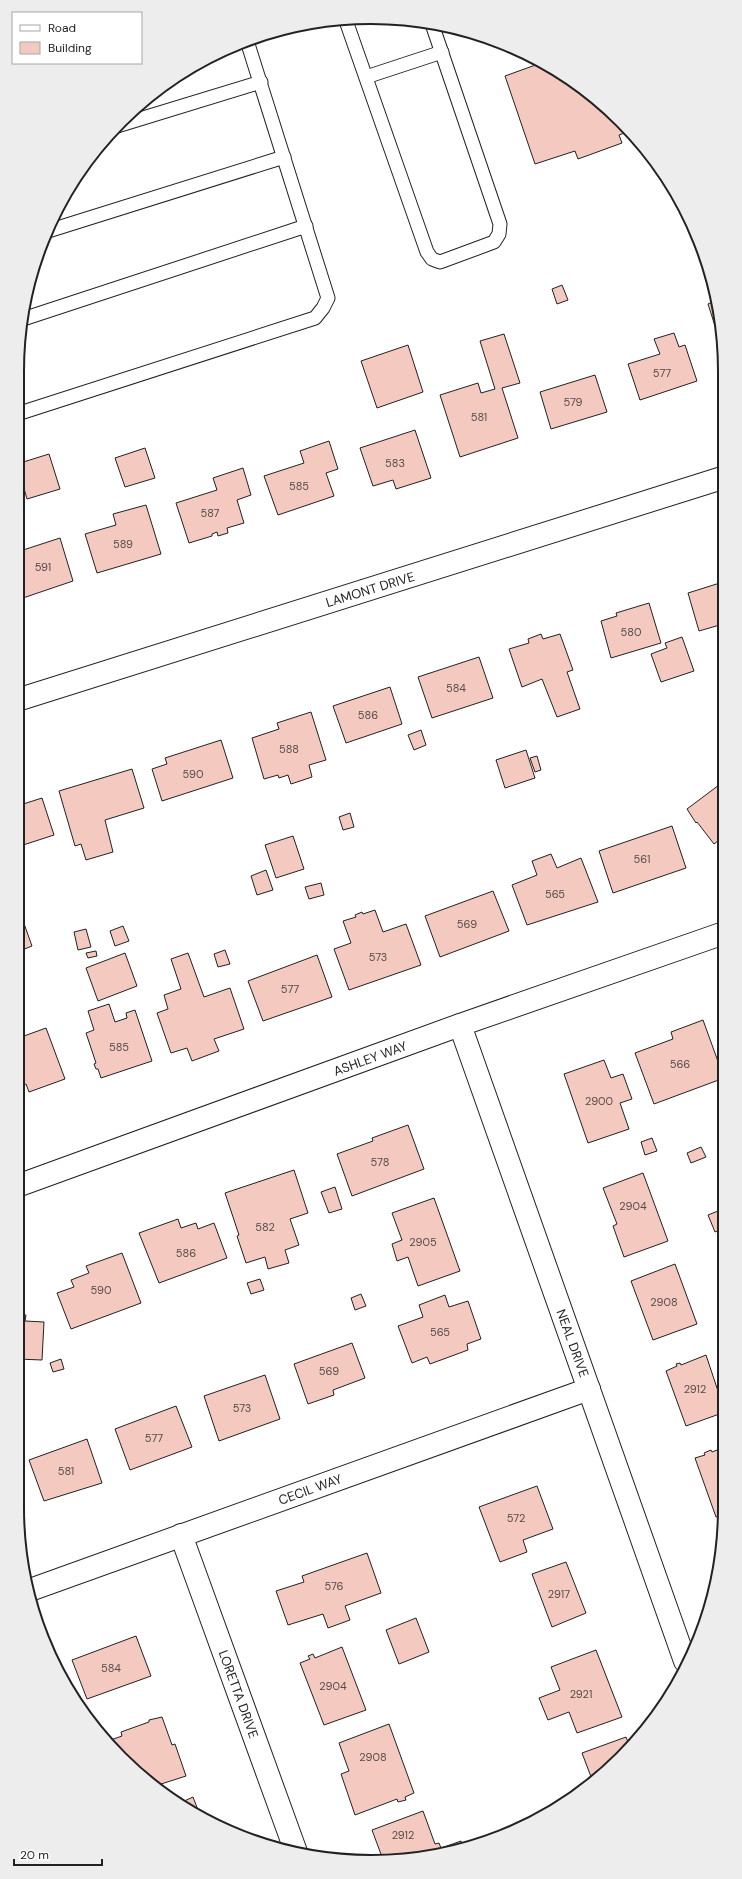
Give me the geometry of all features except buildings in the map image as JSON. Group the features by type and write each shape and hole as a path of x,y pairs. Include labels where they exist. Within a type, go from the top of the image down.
{"street":[{"name":"LAMONT DRIVE","path":"24,698 718,479"},
{"name":"ASHLEY WAY","path":"24,1183 460,1025 718,935"},
{"name":"NEAL DRIVE","path":"460,1025 685,1656"},
{"name":"CECIL WAY","path":"34,1589 589,1389"},
{"name":"LORETTA DRIVE","path":"181,1535 294,1846"}],"lane":[{"path":"348,25 427,252 432,259 440,262 494,242 499,234 500,224 434,30"},
{"path":"24,412 314,318 323,308 328,298 249,46"},
{"path":"366,77 442,52"},
{"path":"130,122 260,82"},
{"path":"55,229 284,157"},
{"path":"29,317 306,226"}]}
